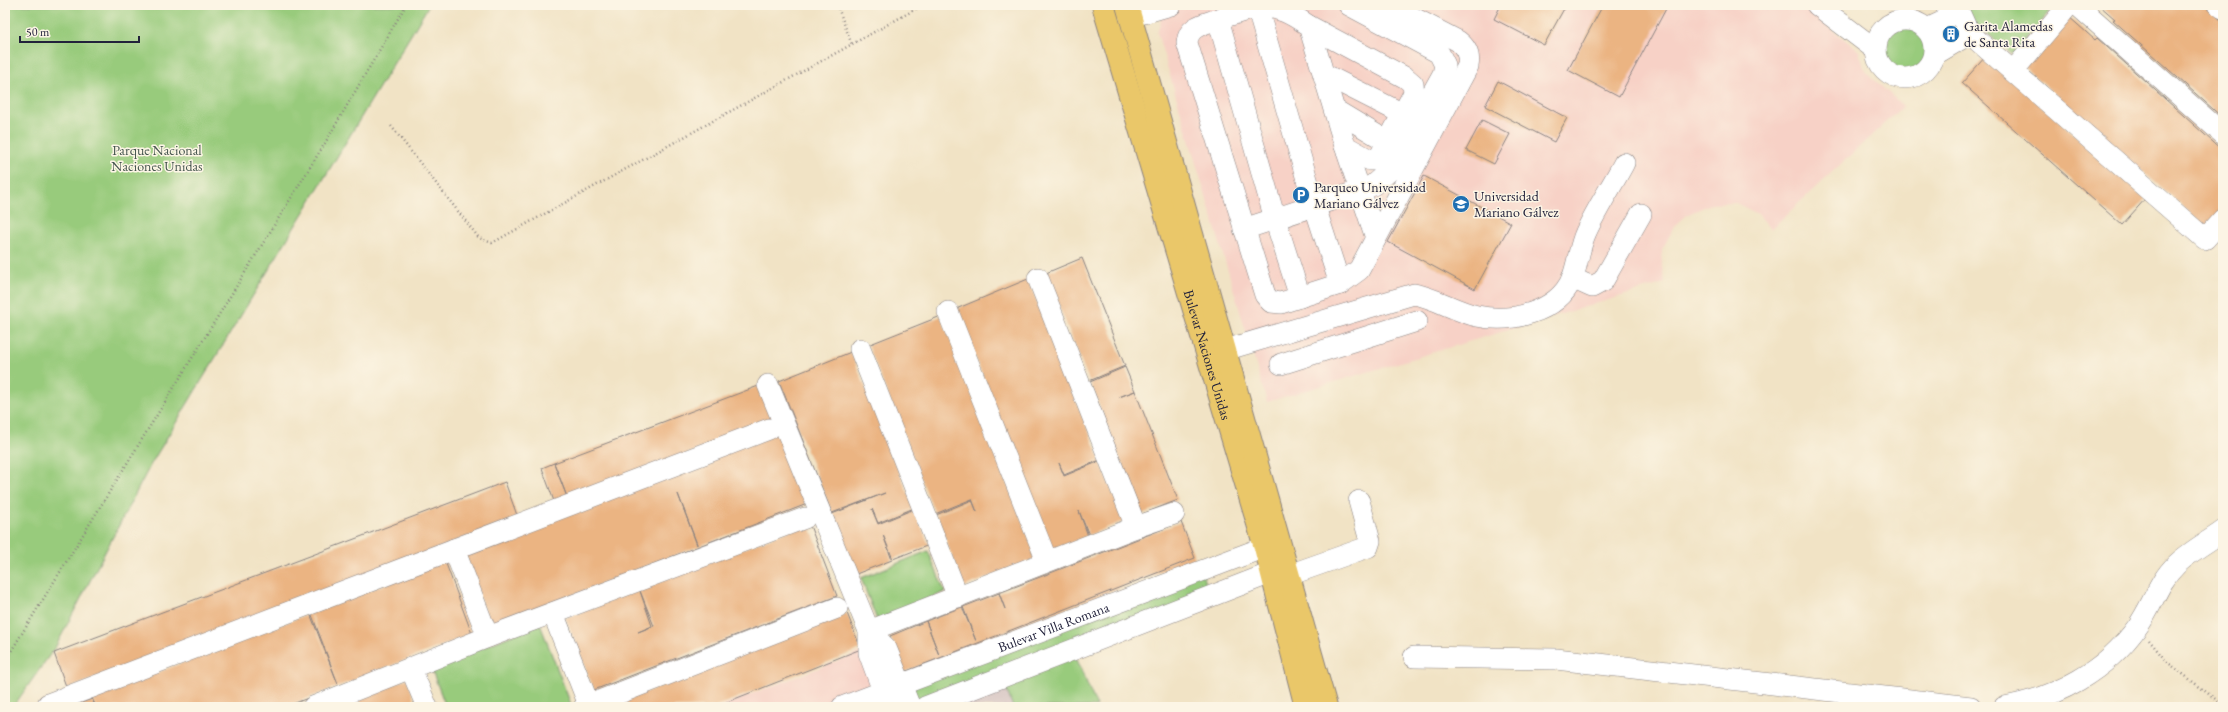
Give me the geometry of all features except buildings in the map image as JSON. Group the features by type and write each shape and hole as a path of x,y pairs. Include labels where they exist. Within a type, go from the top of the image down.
{"main road":[{"name":"Bulevar Naciones Unidas","path":"1103,5 1265,547 1280,574 1326,707"},
{"name":"Bulevar Naciones Unidas","path":"1128,8 1225,350 1280,574 1306,707"}],"street":[{"path":"1128,8 1170,5"},
{"path":"1244,229 1315,207 1359,191 1378,182 1389,171 1443,74 1445,64 1439,53 1349,5"},
{"path":"1345,146 1366,159 1374,160 1380,156 1414,93 1413,84 1410,80 1309,26 1283,10 1271,7 1257,7 1218,19 1193,29 1188,38 1187,43 1244,229 1268,299 1281,304 1340,284 1359,270 1466,71 1469,61 1466,50 1458,42 1388,5"},
{"path":"1817,5 1844,27 1880,40"},
{"path":"1927,29 1944,21 1952,5"},
{"path":"1956,5 1970,34 2205,238 2223,219"},
{"path":"2013,70 2069,5"},
{"path":"2077,5 2223,134"},
{"path":"2219,5 2223,8"},
{"path":"1257,7 1315,207 1340,284"},
{"path":"1218,19 1275,219 1300,297"},
{"path":"1934,55 1932,36 1927,29 1913,21 1904,20 1888,25 1880,40 1883,67 1898,77 1908,78 1925,70 1934,55 1970,34"},
{"path":"1309,26 1359,191 1376,238"},
{"path":"1324,74 1403,114"},
{"path":"1335,110 1388,142"},
{"path":"1225,350 1379,303 1414,294 1426,296 1476,316 1498,318 1528,314 1548,305 1564,292 1572,278 1578,251 1586,232 1624,163"},
{"path":"1572,278 1592,287 1603,281 1641,214"},
{"path":"1038,278 1136,527"},
{"path":"1379,303 1388,330"},
{"path":"948,312 1047,562"},
{"path":"1281,364 1418,321"},
{"path":"860,349 958,597"},
{"path":"768,385 869,631 886,648 891,694 910,707"},
{"path":"48,704 769,429"},
{"name":"Bulevar Villa Romana","path":"931,706 1280,574 1368,547 1370,541 1359,501"},
{"path":"869,631 1136,527 1174,514"},
{"path":"313,707 488,637 804,518"},
{"path":"2004,707 2025,704 2065,689 2100,667 2121,647 2138,626 2157,590 2176,565 2223,531"},
{"name":"Bulevar Villa Romana","path":"842,707 891,694 1265,547"},
{"path":"454,549 488,637"},
{"path":"553,613 587,706 837,608"},
{"path":"1414,657 1556,659 1971,707"},
{"path":"411,669 427,707"}],"path":[{"path":"5,661 325,143 406,5"},
{"path":"837,5 852,45"},
{"path":"391,126 479,238 492,243 852,45 918,6 924,5"},
{"path":"1068,5 1083,5"},
{"path":"2138,626 2166,661 2223,705"}],"shaded area":[{"name":"Universidad Mariano Gálvez","path":"1156,5 1802,5 1859,51 1862,63 1867,73 1903,106 1771,229 1758,214 1736,203 1711,204 1686,215 1675,225 1662,250 1662,267 1665,283 1267,402 1157,32 1161,21"},
{"path":"863,651 880,692 842,707 718,707"},
{"path":"1004,683 1013,707 942,707"}],"green space":[{"name":"Parque Nacional Naciones Unidas","path":"5,5 429,5 151,464 56,646 13,707 5,707"},
{"path":"1969,5 2056,5 2016,51 2011,53 1971,20 1968,13"},
{"path":"1905,27 1917,31 1923,37 1927,49 1923,61 1917,67 1905,71 1893,67 1887,61 1883,49 1887,37 1893,31"},
{"path":"928,551 945,592 877,620 861,578"},
{"path":"1202,570 1210,597 924,707 842,707"},
{"path":"540,624 572,707 446,707 431,668"},
{"path":"1075,655 1097,707 1013,707 1004,683"}],"place":[{"name":"Garita Alamedas de Santa Rita","path":"1951,34"},
{"name":"Parqueo Universidad Mariano Gálvez","path":"1301,195"},
{"name":"Universidad Mariano Gálvez","path":"1461,204"}]}
